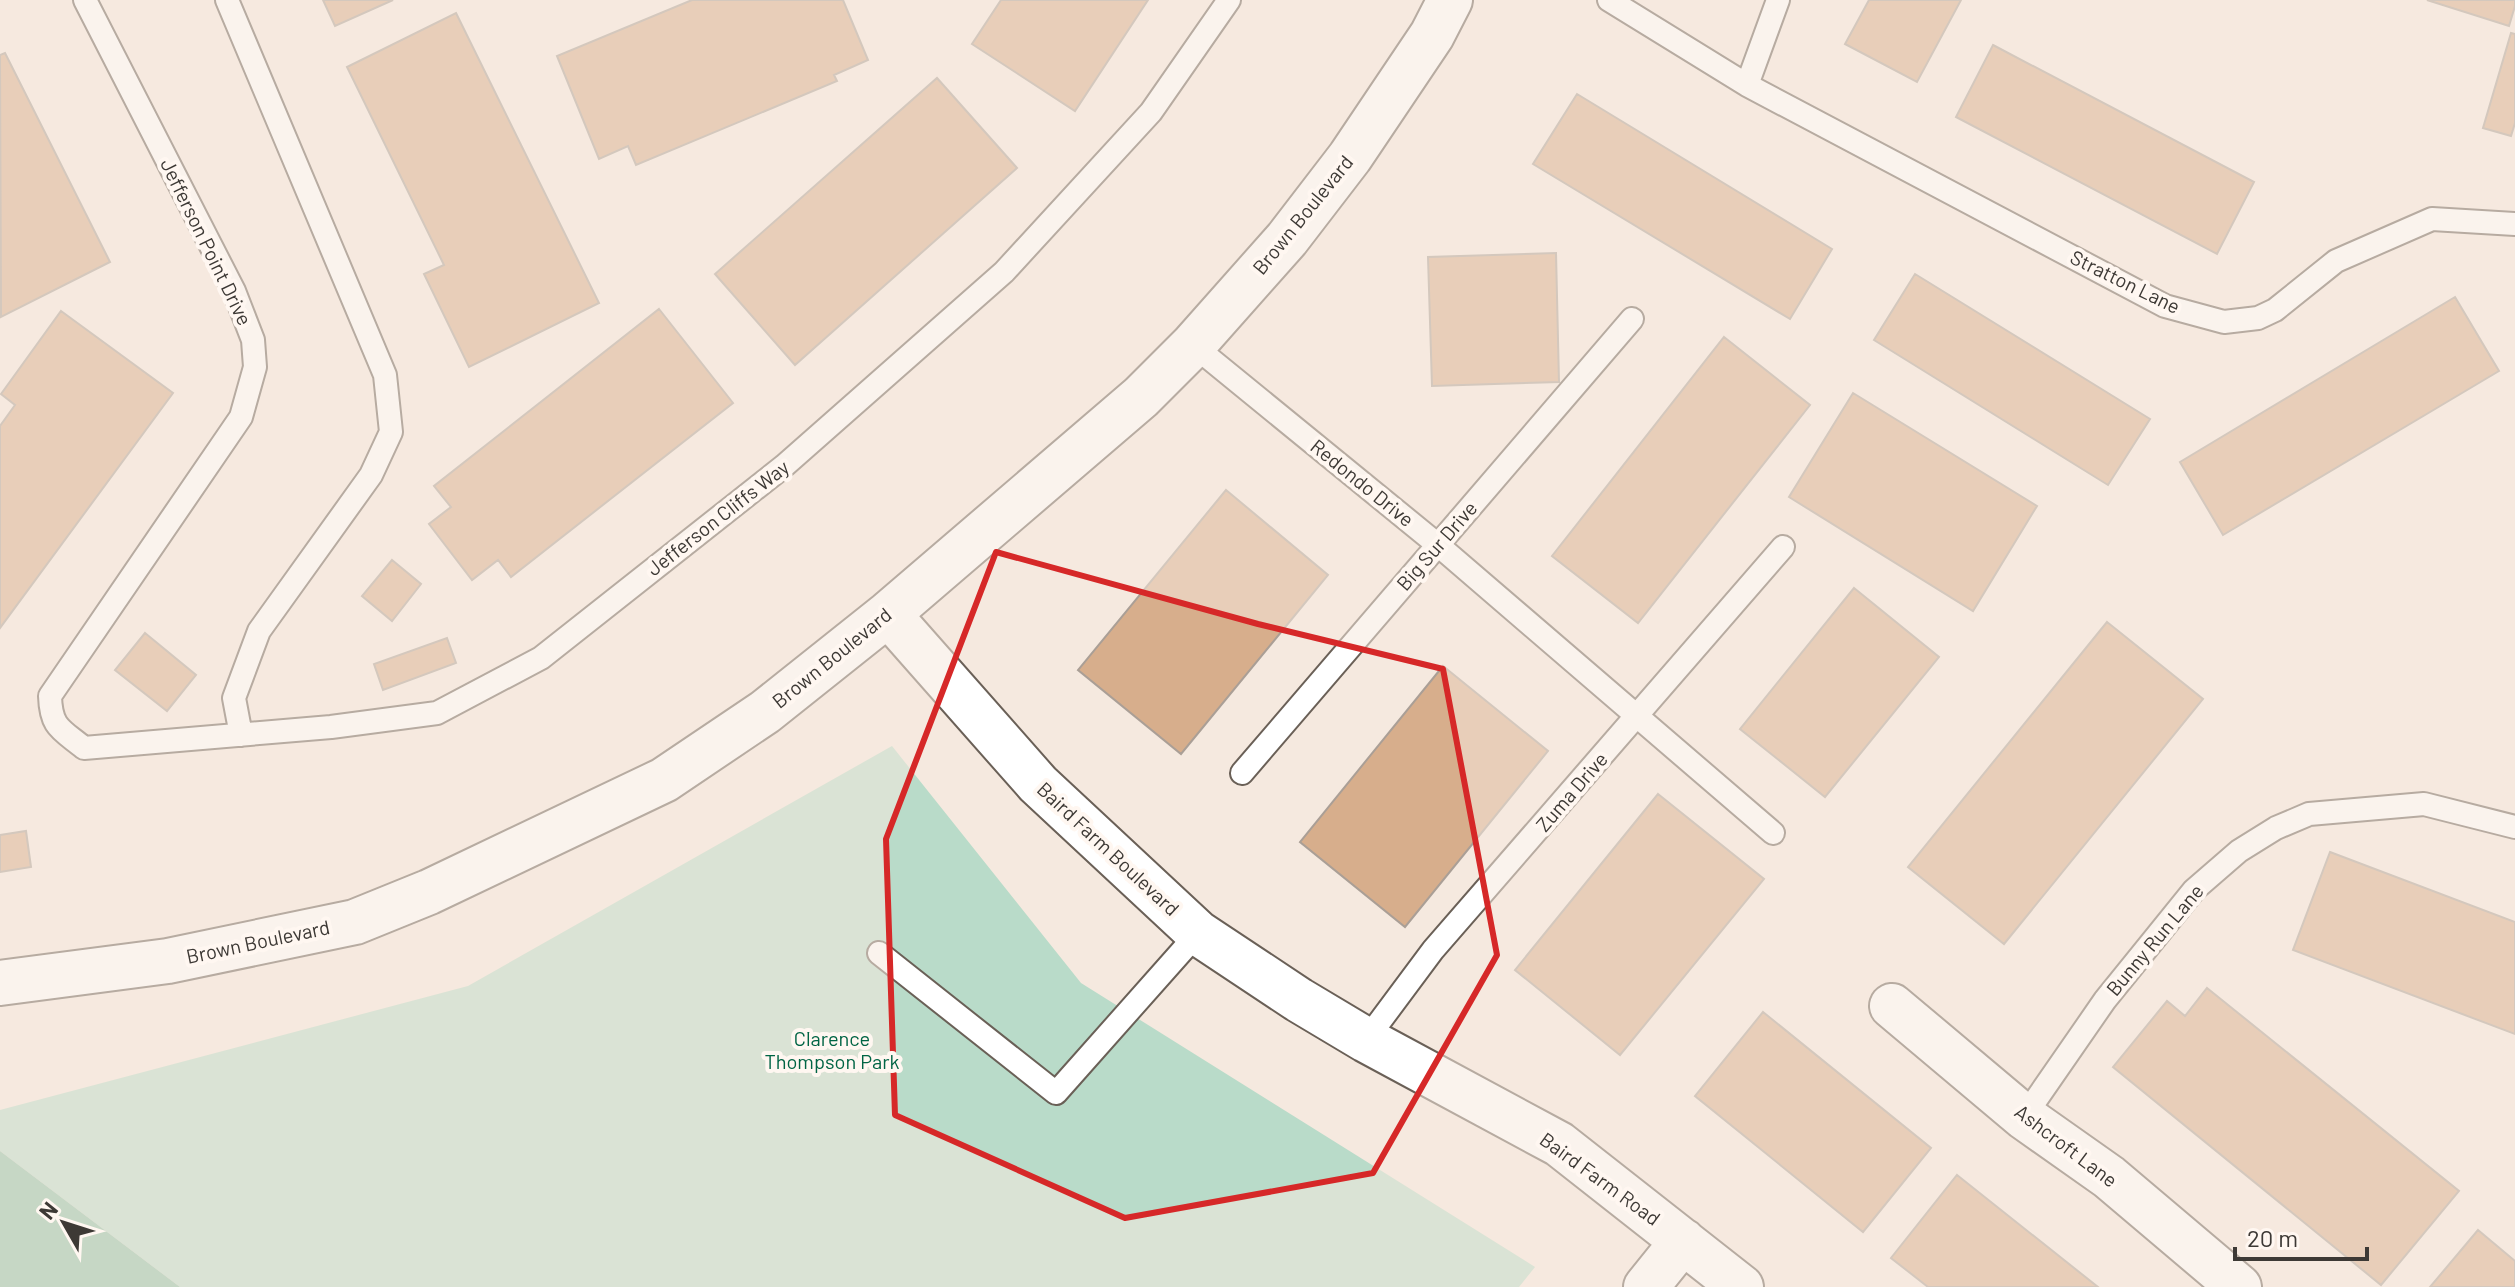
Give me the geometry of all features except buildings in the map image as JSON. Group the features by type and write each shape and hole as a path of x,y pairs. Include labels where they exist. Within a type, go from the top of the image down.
{"street":[{"name":"Brown Boulevard","path":"0,983 168,961 355,922 429,892 664,780 765,712 888,614 1141,397 1193,345 1287,239 1350,157 1432,35 1450,0"},
{"name":"Baird Farm Boulevard","path":"888,614 1038,784 1198,933 1366,1040"},
{"name":"Ashcroft Lane","path":"1892,1006 2024,1117 2109,1177 2239,1287"},
{"name":"Baird Farm Road","path":"1366,1040 1559,1144 1741,1287"},
{"path":"1646,1287 1683,1241"}],"lane":[{"name":"Jefferson Point Drive","path":"58,727 50,716 50,696 241,417 255,367 253,340 234,291 85,0"},
{"path":"227,0 385,375 391,432 371,475 259,631 234,698 241,735"},
{"name":"Jefferson Cliffs Way","path":"58,727 84,748 331,727 437,713 541,658 784,466 1004,272 1151,112 1229,0"},
{"name":"Stratton Lane","path":"1609,0 1747,85 2165,306 2224,322 2258,318 2275,310 2336,261 2432,219 2514,220"},
{"path":"1747,85 1778,0"},
{"name":"Big Sur Drive","path":"1242,773 1632,319"},
{"name":"Redondo Drive","path":"1193,345 1438,545 1773,833"},
{"name":"Zuma Drive","path":"1366,1040 1433,950 1783,547"},
{"name":"Bunny Run Lane","path":"2024,1117 2105,1000 2194,890 2239,851 2276,828 2309,814 2424,804 2515,827"},
{"path":"879,953 1056,1093 1198,933"}],"highlighted area":[{"path":"996,552 1258,624 1443,669 1497,955 1373,1173 1125,1218 895,1115 886,839"}],"green space":[{"name":"Clarence Thompson Park","path":"892,746 1081,983 1535,1267 1519,1287 180,1287 0,1151 0,1110 468,986"},
{"path":"0,1151 180,1287 0,1287"}]}
